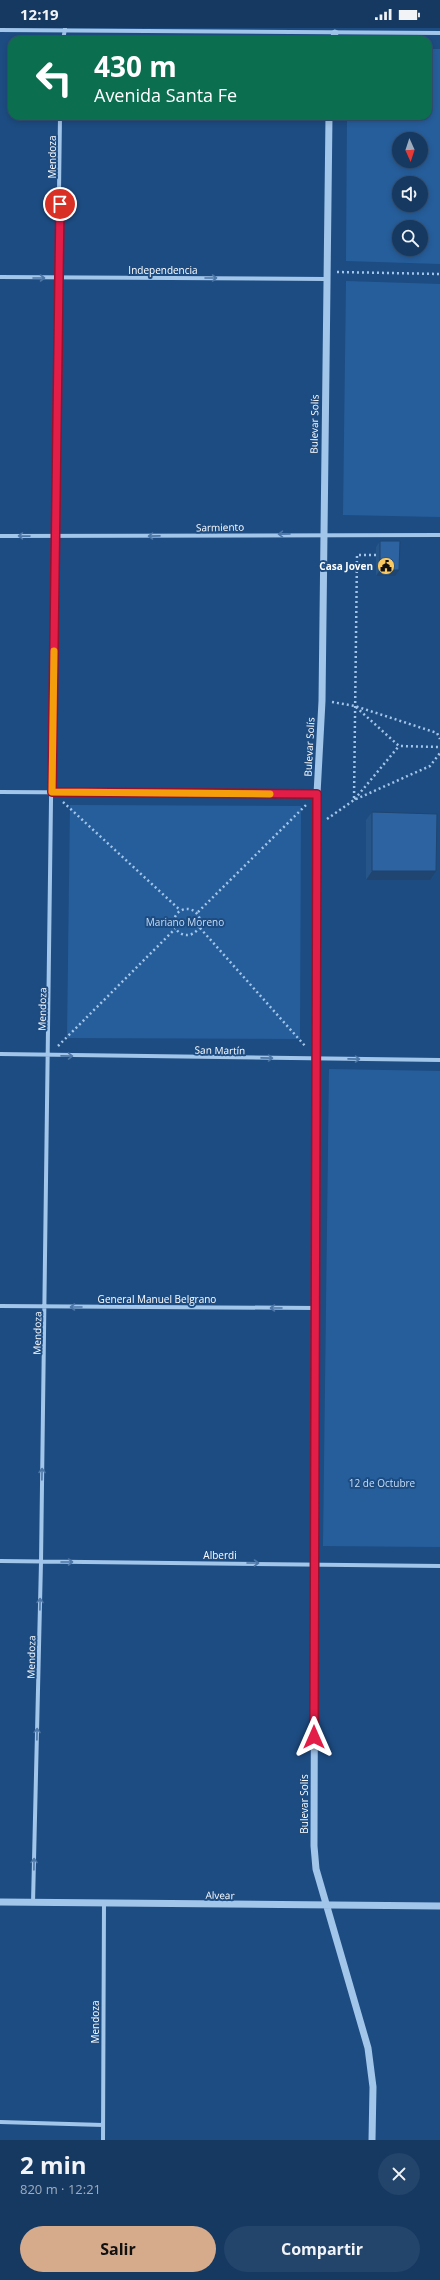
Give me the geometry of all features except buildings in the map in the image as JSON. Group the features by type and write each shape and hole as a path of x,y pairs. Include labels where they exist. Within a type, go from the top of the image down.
{"street":[{"path":"0,30 65,29 335,34 440,33"},
{"name":"Mendoza","path":"33,1903 41,1562 49,1056 60,278 60,120"},
{"name":"Bulevar Solís","path":"329,120 322,701 317,794 314,1846 316,1869 328,1906 368,2048 373,2087 372,2140"},
{"name":"Independencia","path":"0,277 326,276"},
{"name":"Sarmiento","path":"0,536 56,537 440,534"},
{"path":"0,792 317,794"},
{"name":"San Martín","path":"0,1054 49,1056 440,1060"},
{"name":"General Manuel Belgrano","path":"0,1306 315,1308"},
{"name":"Alberdi","path":"0,1561 440,1566"},
{"name":"Alvear","path":"0,1902 440,1906"},
{"name":"Mendoza","path":"102,2140 104,1903"},
{"path":"0,2122 103,2124"}],"path":[{"path":"326,276 440,274"},
{"path":"354,800 357,555 376,555"},
{"path":"322,701 355,706 436,734 440,739"},
{"path":"355,706 399,746 440,747"},
{"path":"354,800 399,746"},
{"path":"317,826 354,800 430,766 440,753"},
{"path":"52,792 180,910"},
{"path":"198,912 317,794"},
{"path":"189,908 198,912 201,920 200,928 193,935 183,935 176,929 174,918 180,910 189,908"},
{"path":"200,928 316,1059"},
{"path":"49,1056 176,929"}],"green space":[{"path":"432,49 440,49 440,264 346,261 347,120 432,120"},
{"path":"346,281 440,284 440,517 343,515"},
{"name":"Mariano Moreno","path":"70,805 301,806 300,1039 67,1038"},
{"name":"12 de Octubre","path":"329,1069 440,1071 440,1547 323,1546"}],"slow traffic":[{"path":"54,651 52,792 270,794"}],"place":[{"name":"Casa Joven","path":"386,566"}],"route":[{"path":"60,204 52,792 317,794 314,1737"}]}
